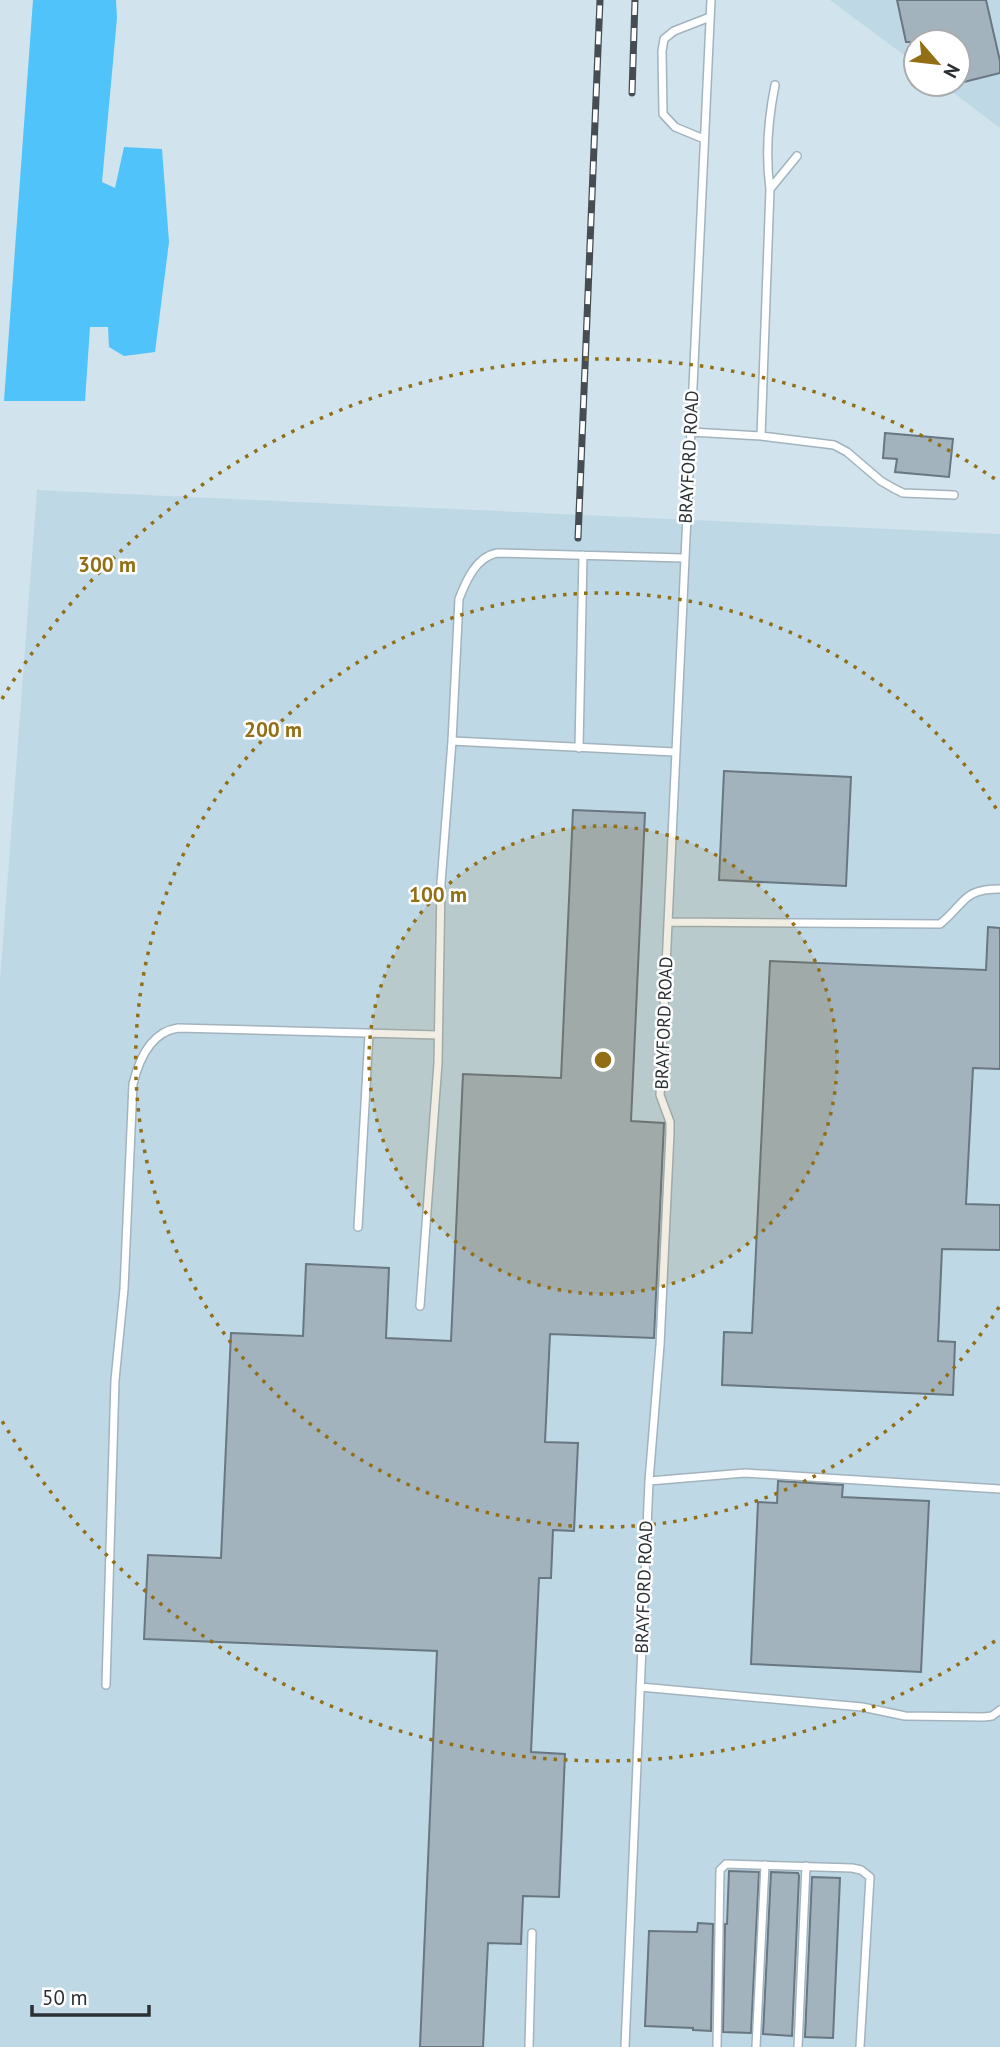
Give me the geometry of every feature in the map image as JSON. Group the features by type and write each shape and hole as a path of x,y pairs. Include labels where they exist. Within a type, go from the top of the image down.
{"lane":[{"name":"BRAYFORD ROAD","path":"625,2047 649,1481 660,1345 670,1133 670,1122 660,1096 711,0"},
{"path":"704,139 675,127 663,114 662,51 664,39 674,31 710,17"},
{"path":"761,436 770,189 766,162 769,118 775,85"},
{"path":"770,189 797,156"},
{"path":"691,432 761,436 834,445 847,452 881,481 904,493 954,495"},
{"path":"420,1306 438,1063 441,883 459,599 470,575 488,555 497,553 684,558"},
{"path":"579,748 583,555"},
{"path":"452,741 674,752"},
{"path":"668,922 940,924 971,893 982,889 1000,889"},
{"path":"106,1685 115,1380 124,1289 133,1084 136,1070 153,1041 167,1030 178,1028 438,1035"},
{"path":"358,1227 369,1034"},
{"path":"649,1481 745,1473 1000,1489"},
{"path":"640,1687 862,1707 905,1716 985,1717 1000,1710"},
{"path":"717,2047 720,1870 726,1864 852,1868 861,1870 870,1877 860,2047"},
{"path":"756,2047 765,1865"},
{"path":"798,2047 806,1866"},
{"path":"528,2047 532,1933"}],"shaded area":[{"path":"830,0 1000,0 1000,128 960,98 972,98 972,28 902,28 902,54"},
{"path":"37,490 1000,534 1000,2047 0,2047 0,981"}],"water":[{"path":"33,0 116,0 117,18 102,182 115,188 124,147 162,149 169,242 155,352 124,356 109,347 108,327 90,327 85,401 4,401"}],"building":[{"path":"897,0 986,0 1000,61 1000,73 972,80 972,28 903,28"},
{"path":"885,433 953,439 949,477 895,472 897,459 883,458"},
{"path":"724,771 851,777 846,886 719,880"},
{"path":"573,810 645,813 631,1121 664,1123 654,1338 550,1334 545,1442 578,1443 574,1531 553,1530 551,1578 539,1578 531,1752 565,1754 559,1897 523,1896 521,1944 488,1943 483,2047 420,2047 437,1651 144,1639 148,1555 221,1558 231,1333 303,1336 306,1264 389,1268 386,1338 451,1341 463,1074 561,1078"},
{"path":"988,927 1000,928 1000,1069 973,1068 966,1204 1000,1205 1000,1250 942,1249 938,1341 955,1342 953,1395 722,1385 724,1332 752,1333 770,961 986,970"},
{"path":"778,1481 843,1485 842,1497 929,1501 921,1672 751,1664 758,1502 777,1503"},
{"path":"729,1871 759,1872 751,2033 723,2032"},
{"path":"771,1872 798,1873 799,1876 792,2036 763,2034"},
{"path":"812,1877 840,1878 833,2038 805,2037"},
{"path":"698,1923 713,1924 711,2031 645,2026 649,1931 697,1932"}],"railway":[{"path":"578,538 600,0"},
{"path":"632,93 635,0"}]}
